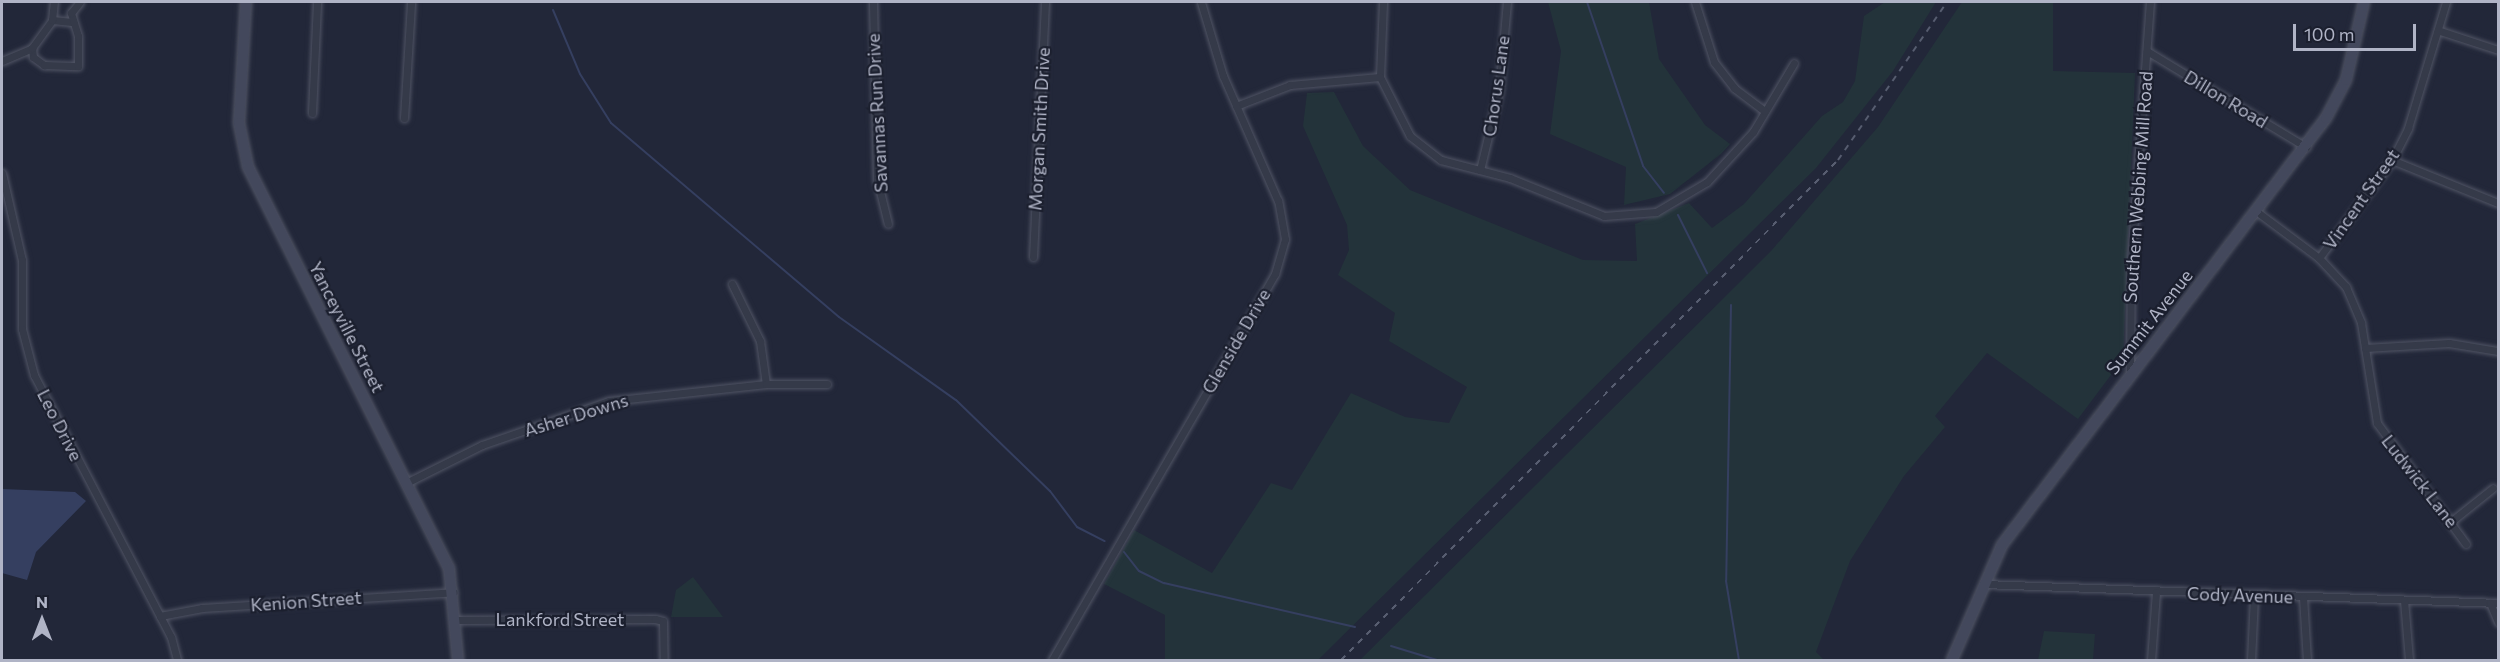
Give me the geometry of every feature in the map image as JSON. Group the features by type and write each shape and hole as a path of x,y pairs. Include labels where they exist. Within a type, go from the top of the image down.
{"main road":[{"name":"Yanceyville Street","path":"246,2 239,123 248,167 449,567 457,620 459,660"},
{"name":"Summit Avenue","path":"1952,660 1981,584 2026,511 2130,372 2306,147 2346,80 2364,2"}],"street":[{"path":"2,61 32,48 52,20 54,2"},
{"path":"32,48 33,57 44,65 78,66 78,36 72,22 80,2"},
{"path":"312,113 317,2"},
{"path":"404,118 411,2"},
{"name":"Savannas Run Drive","path":"873,2 878,178 888,224"},
{"name":"Morgan Smith Drive","path":"1033,256 1045,2"},
{"name":"Glenside Drive","path":"1052,660 1275,274 1284,223 1210,42 1201,2"},
{"path":"1383,2 1380,77 1398,122 1425,150 1605,216 1641,216 1707,182 1732,158 1794,63"},
{"name":"Chorus Lane","path":"1480,170 1499,92 1507,2"},
{"path":"1695,2 1714,62 1734,88 1764,111"},
{"name":"Southern Webbing Mill Road","path":"2130,372 2131,260 2150,2"},
{"name":"Vincent Street","path":"2319,258 2392,160 2440,31 2446,2"},
{"path":"52,20 72,22"},
{"path":"2440,31 2499,50"},
{"name":"Dillon Road","path":"2147,51 2306,147"},
{"path":"1236,106 1290,85 1380,77"},
{"path":"2392,160 2499,203"},
{"name":"Leo Drive","path":"2,172 22,260 22,329 34,375 160,616 177,660"},
{"name":"Ludwick Lane","path":"2256,211 2319,258 2356,306 2377,423 2399,458 2453,520 2466,544"},
{"path":"732,284 760,341 766,384"},
{"path":"2365,348 2449,343 2499,351"},
{"name":"Asher Downs","path":"408,482 482,445 609,401 766,384 827,384"},
{"path":"2453,520 2493,488"},
{"name":"Cody Avenue","path":"1981,584 2254,596 2499,603"},
{"name":"Kenion Street","path":"160,616 202,608 453,592"},
{"path":"2151,660 2156,592"},
{"path":"2251,660 2254,596"},
{"path":"2303,597 2307,660"},
{"path":"2404,600 2409,660"},
{"path":"2490,603 2499,622"},
{"name":"Lankford Street","path":"457,620 663,621 664,660"}],"shaded area":[{"path":"1548,2 1649,2 1659,59 1705,125 1730,144 1670,194 1624,205 1626,167 1550,134 1561,51"},
{"path":"1885,2 1936,2 1893,71 1816,168 1318,660 1165,660 1165,615 1104,584 1134,530 1212,573 1271,483 1292,490 1351,393 1405,417 1449,423 1467,387 1389,341 1395,313 1338,275 1349,250 1347,225 1303,126 1307,93 1334,92 1363,146 1410,190 1583,260 1637,261 1635,224 1689,203 1712,228 1744,204 1822,116 1843,102 1855,81 1864,16"},
{"path":"1962,2 2053,2 2053,71 2135,73 2123,359 2078,419 1987,353 1935,416 1945,427 1904,476 1850,561 1816,652 1824,660 1360,660 1771,251 1878,127"},
{"path":"693,577 723,617 671,617 676,590"},
{"path":"2044,631 2095,634 2093,660 2038,660"}],"water":[{"path":"2,489 75,492 86,501 36,552 27,580 2,573"}],"waterway":[{"path":"1587,2 1643,166 1664,193"},
{"path":"553,10 580,74 611,123 839,317 956,400 1050,491 1077,527 1105,541"},
{"path":"1678,215 1707,273"},
{"path":"1731,305 1726,581 1739,660"},
{"path":"1124,552 1139,571 1164,583 1355,627"},
{"path":"1391,646 1437,660"}],"railway":[{"path":"1341,660 1838,160 1947,2"}]}
